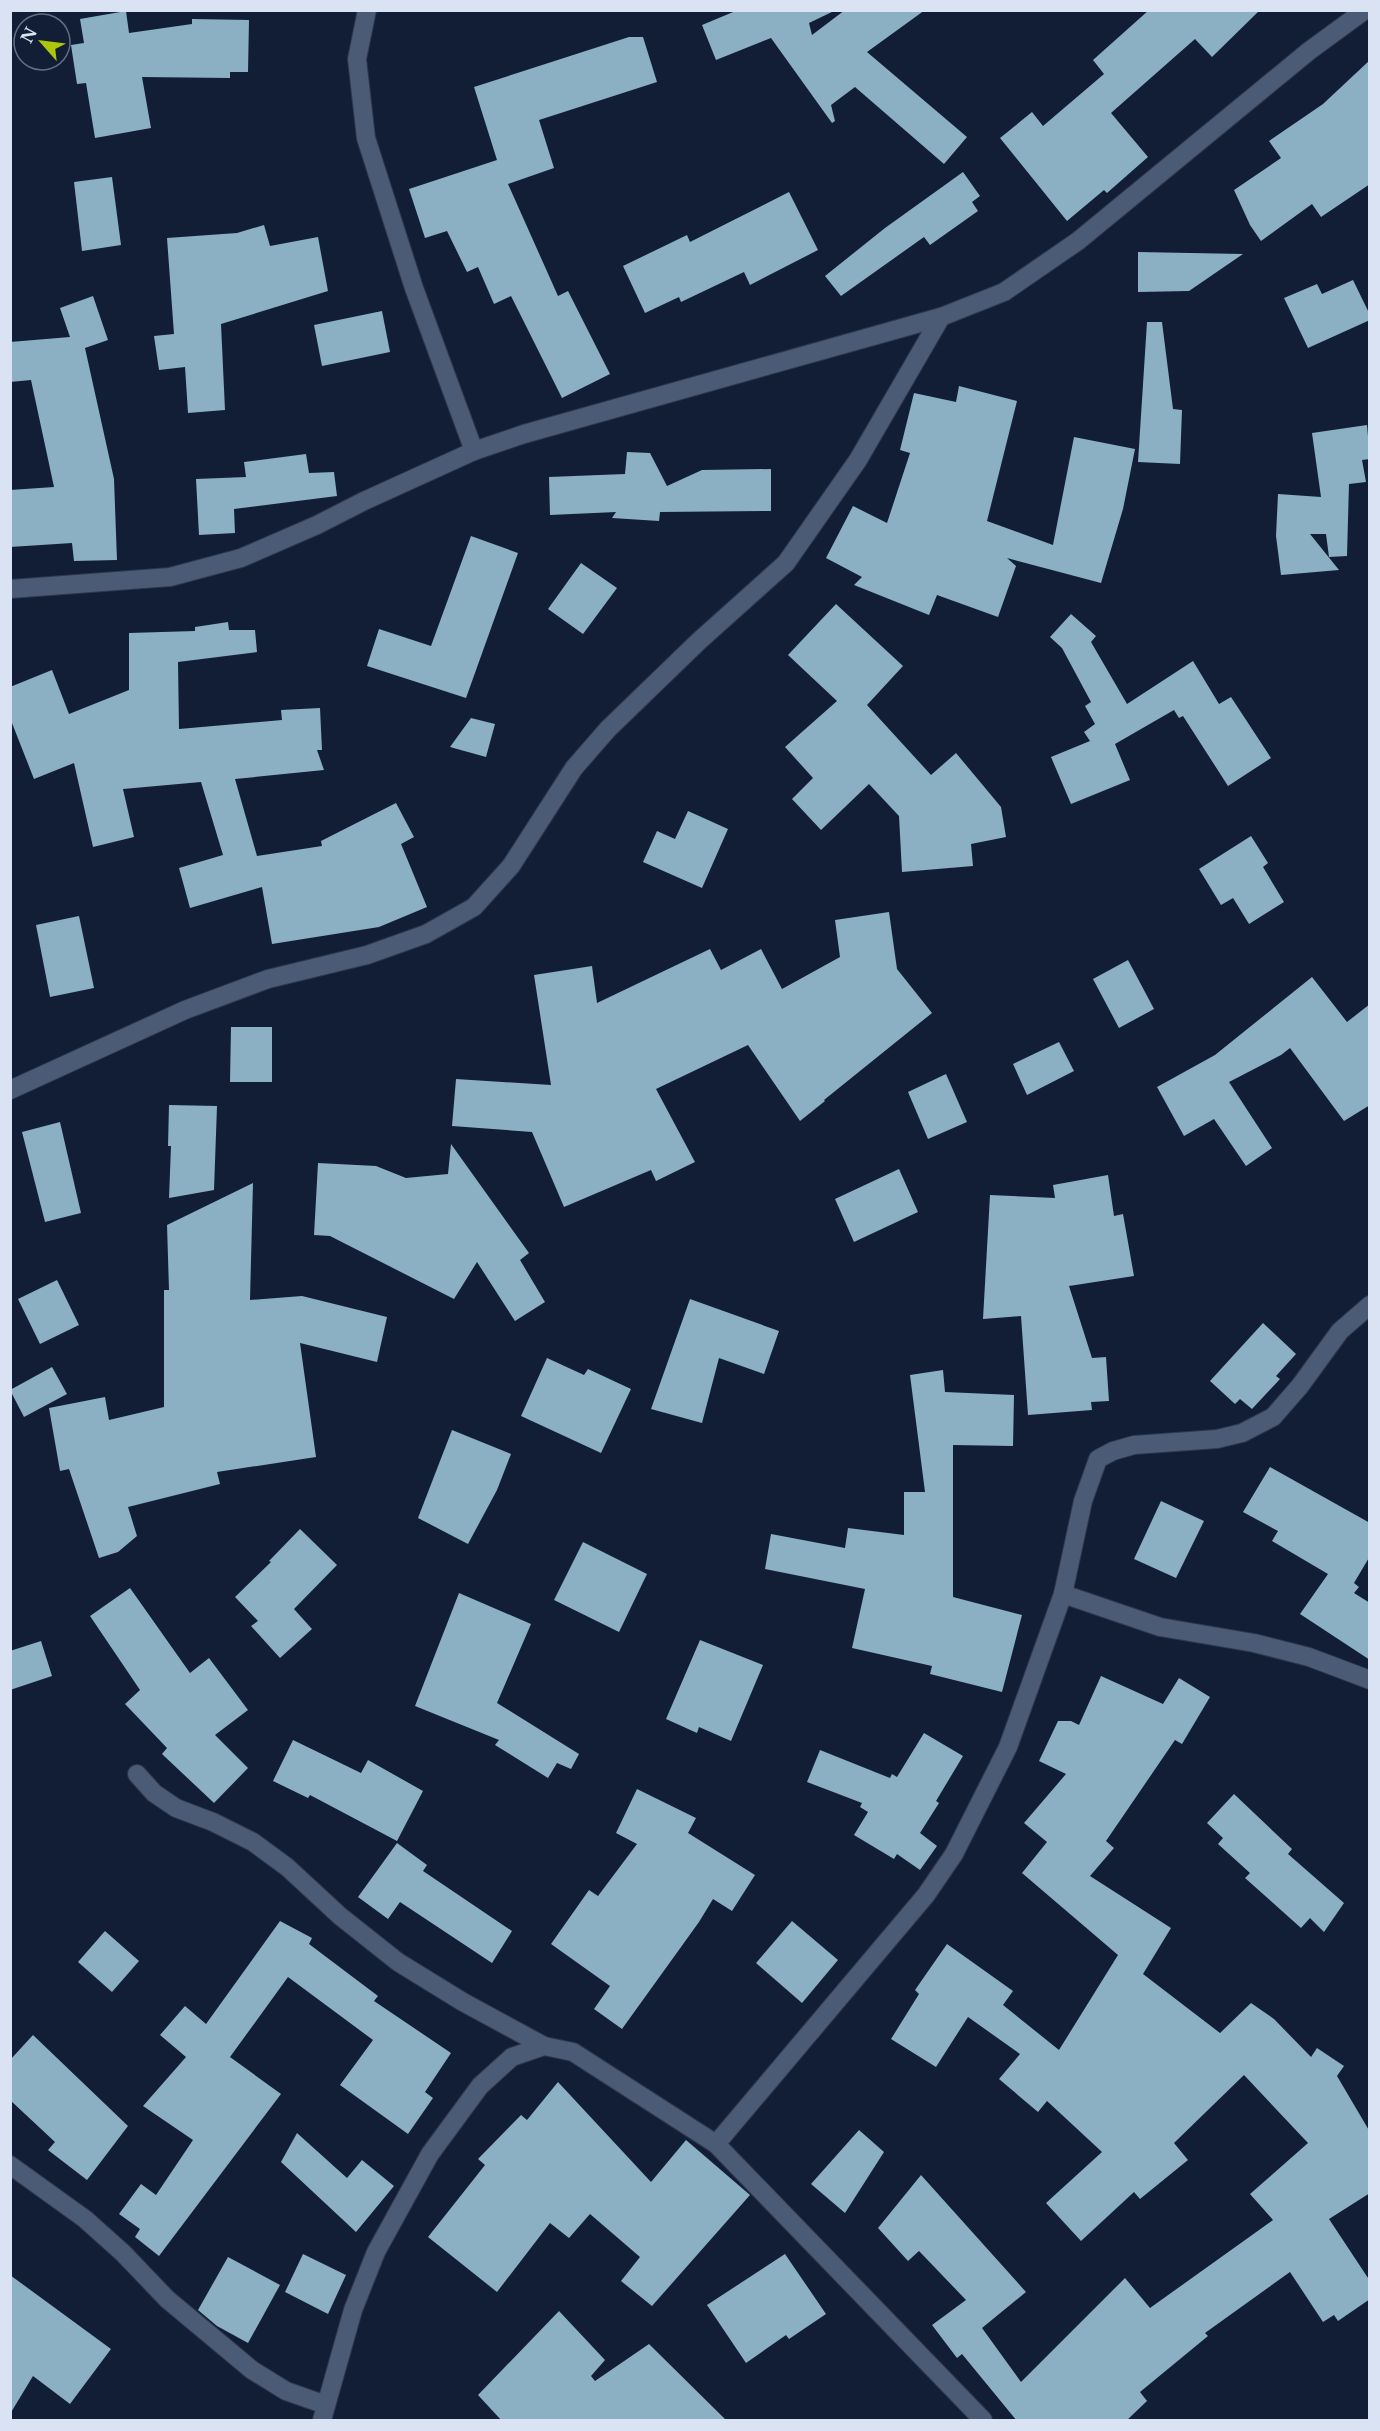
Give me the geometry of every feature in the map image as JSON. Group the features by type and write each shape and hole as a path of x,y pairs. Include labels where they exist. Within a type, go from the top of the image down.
{"street":[{"path":"367,10 357,59 366,138 414,288 474,451"},
{"path":"10,589 170,577 241,558 474,451 524,434 941,317 1004,292 1078,241 1309,51 1365,10"},
{"path":"10,1090 185,1010 267,979 367,955 426,934 474,907 511,866 574,768 608,729 699,641 786,562 858,460 941,317"},
{"path":"716,2144 926,1894 954,1854 1008,1747 1063,1594 1083,1502 1098,1459 1113,1451 1134,1445 1217,1439 1242,1433 1273,1417 1300,1386 1340,1331 1370,1305"},
{"path":"1063,1594 1160,1627 1254,1643 1309,1657 1370,1680"},
{"path":"137,1774 154,1793 176,1808 213,1822 253,1842 287,1867 340,1916 398,1962 463,2002 544,2046 573,2052 716,2144 983,2421"},
{"path":"10,2165 85,2219 123,2253 167,2299 252,2370 324,2413 354,2310 376,2252 430,2154 480,2086 512,2057 544,2046"}],"building":[{"path":"738,10 836,10 809,23 812,35 845,10 925,10 867,52 967,137 944,164 855,87 831,105 835,121 832,123 771,38 716,60 702,25"},
{"path":"1149,10 1260,10 1212,57 1195,39 1111,113 1148,157 1107,193 1104,190 1067,221 1000,138 1032,112 1043,126 1104,74 1093,60"},
{"path":"126,11 129,33 192,24 192,19 249,20 248,72 230,72 230,78 142,77 151,128 95,138 86,83 77,84 72,52 72,45 84,43 80,19"},
{"path":"629,37 643,37 657,82 539,120 554,168 508,184 558,296 568,291 610,374 562,398 511,296 494,304 478,267 467,272 447,231 425,238 409,189 497,160 474,87"},
{"path":"1370,60 1370,184 1321,217 1312,204 1261,241 1250,225 1234,190 1281,158 1269,141 1323,104"},
{"path":"963,172 980,196 972,202 978,211 930,245 924,237 841,296 825,276 885,228"},
{"path":"112,177 121,245 82,251 74,182"},
{"path":"789,192 818,250 750,285 744,272 681,302 679,297 645,313 623,266 687,235 690,242"},
{"path":"264,225 270,246 318,237 328,291 221,324 225,410 188,413 185,367 159,370 154,336 174,334 167,238 237,233"},
{"path":"1138,252 1243,254 1189,291 1138,292"},
{"path":"1353,280 1370,315 1370,320 1308,348 1284,298 1317,284 1322,294"},
{"path":"93,296 108,340 85,348 114,479 117,560 74,561 72,543 10,547 10,490 54,487 31,380 10,382 10,342 70,337 60,308"},
{"path":"382,311 390,352 322,366 314,325"},
{"path":"1147,322 1162,322 1173,409 1182,410 1180,464 1138,462"},
{"path":"959,386 1017,401 987,521 1053,545 1074,437 1135,449 1123,509 1101,583 1007,558 1016,566 998,617 937,595 929,615 854,585 862,577 826,558 853,506 887,523 910,453 900,450 914,393 956,402"},
{"path":"1367,425 1370,459 1362,460 1366,482 1349,484 1347,556 1329,557 1326,534 1310,534 1339,570 1281,575 1276,536 1278,494 1321,497 1312,433"},
{"path":"627,452 650,453 667,486 702,470 771,469 771,511 660,512 659,521 612,518 616,512 550,515 549,477 625,474"},
{"path":"306,454 309,473 334,472 337,496 234,509 235,533 199,535 196,479 246,477 244,462"},
{"path":"471,536 518,553 466,698 367,666 379,629 431,646"},
{"path":"581,563 617,588 583,634 548,609"},
{"path":"836,604 903,666 867,705 931,775 956,753 1001,807 1006,837 971,844 973,866 902,872 899,816 869,784 821,830 792,799 813,778 785,747 837,701 788,655"},
{"path":"1071,614 1096,636 1091,642 1127,704 1193,661 1219,704 1231,697 1271,758 1228,786 1183,716 1179,718 1174,710 1115,744 1130,780 1071,804 1051,757 1090,741 1084,732 1095,724 1085,706 1091,702 1062,648 1050,637"},
{"path":"228,622 229,630 255,630 257,652 178,662 179,729 282,720 281,710 320,708 322,750 317,750 324,770 235,779 257,856 322,846 321,841 396,803 414,837 401,844 427,907 379,927 272,944 262,887 190,908 179,868 223,855 201,782 123,789 134,837 93,847 74,763 34,779 10,718 10,687 52,670 69,714 129,690 129,633 195,631 195,627"},
{"path":"471,718 495,724 486,757 450,747"},
{"path":"688,811 728,829 702,888 643,862 657,831 675,839"},
{"path":"1251,836 1268,863 1263,867 1284,902 1249,924 1233,898 1221,905 1199,869"},
{"path":"889,912 897,969 932,1013 800,1121 748,1045 656,1089 695,1162 656,1181 651,1170 564,1207 532,1132 452,1126 456,1079 551,1085 534,975 592,966 597,1003 710,949 721,970 761,949 782,989 840,957 835,920"},
{"path":"79,916 94,988 50,997 36,925"},
{"path":"1128,960 1154,1009 1119,1028 1093,979"},
{"path":"1312,977 1347,1022 1370,1004 1370,1105 1344,1121 1290,1048 1229,1082 1272,1148 1246,1166 1214,1119 1184,1136 1157,1087 1215,1055"},
{"path":"231,1027 272,1027 272,1082 230,1082"},
{"path":"1059,1042 1074,1071 1027,1095 1013,1064"},
{"path":"946,1074 967,1122 928,1139 908,1092"},
{"path":"169,1105 217,1106 214,1190 169,1198 171,1146 168,1146"},
{"path":"60,1122 81,1213 45,1222 22,1132"},
{"path":"451,1144 529,1253 520,1260 545,1302 515,1321 477,1262 454,1299 330,1236 314,1235 318,1163 376,1166 406,1178 448,1174"},
{"path":"899,1169 918,1212 854,1242 835,1199"},
{"path":"1108,1175 1114,1216 1123,1214 1134,1276 1069,1286 1092,1358 1106,1357 1109,1401 1091,1402 1092,1410 1028,1415 1021,1316 983,1319 990,1195 1055,1198 1053,1185"},
{"path":"253,1183 250,1300 302,1296 387,1317 377,1362 300,1343 316,1457 217,1472 220,1484 128,1507 137,1536 118,1552 99,1558 69,1469 60,1471 49,1408 105,1397 109,1420 164,1407 164,1290 169,1290 167,1225"},
{"path":"57,1280 79,1325 40,1344 18,1299"},
{"path":"690,1299 779,1331 764,1374 719,1358 702,1423 651,1409"},
{"path":"1263,1323 1296,1354 1276,1376 1280,1379 1252,1409 1240,1399 1235,1404 1210,1381"},
{"path":"547,1358 584,1375 588,1369 631,1389 601,1453 521,1416"},
{"path":"52,1367 67,1394 24,1417 10,1390"},
{"path":"943,1370 945,1392 1014,1395 1013,1446 953,1445 953,1597 1022,1615 1002,1692 930,1674 932,1666 852,1648 865,1589 765,1569 771,1534 845,1548 848,1528 904,1535 904,1492 925,1492 910,1375"},
{"path":"452,1430 511,1454 497,1490 468,1544 418,1518"},
{"path":"1270,1467 1370,1523 1370,1556 1354,1583 1359,1587 1354,1593 1370,1603 1370,1660 1300,1614 1328,1574 1272,1541 1278,1531 1243,1512"},
{"path":"1161,1501 1204,1521 1176,1578 1134,1559"},
{"path":"300,1529 337,1565 294,1609 312,1629 280,1658 251,1626 258,1621 235,1597 271,1562 269,1561"},
{"path":"583,1542 647,1574 619,1632 554,1600"},
{"path":"130,1588 190,1673 209,1658 248,1710 215,1735 248,1768 214,1803 162,1754 167,1748 125,1704 140,1690 90,1616"},
{"path":"459,1593 531,1624 497,1703 579,1754 571,1769 557,1763 548,1778 495,1745 499,1740 415,1706"},
{"path":"700,1640 763,1665 731,1741 699,1727 697,1733 666,1719"},
{"path":"41,1641 52,1676 10,1690 10,1651"},
{"path":"1101,1676 1163,1704 1179,1678 1210,1697 1182,1744 1175,1740 1106,1841 1114,1848 1090,1876 1171,1928 1143,1974 1220,2033 1251,2003 1274,2019 1311,2057 1317,2048 1344,2066 1337,2076 1370,2132 1370,2193 1329,2219 1370,2281 1370,2299 1338,2321 1334,2315 1323,2322 1290,2272 1205,2333 1208,2336 1140,2392 1147,2401 1126,2421 1017,2421 962,2354 957,2358 932,2325 966,2300 919,2251 908,2261 878,2228 921,2175 1026,2292 982,2328 1021,2382 1125,2278 1150,2308 1273,2220 1250,2194 1308,2143 1244,2075 1174,2143 1188,2160 1140,2199 1134,2192 1081,2241 1046,2203 1102,2152 1047,2101 1038,2112 999,2079 1020,2054 968,2017 936,2067 891,2039 919,1994 915,1990 947,1944 1013,1991 1003,2005 1059,2050 1118,1955 1022,1873 1047,1842 1024,1823 1066,1774 1039,1761 1058,1721 1071,1721 1079,1725"},
{"path":"924,1733 963,1756 936,1801 939,1803 920,1833 937,1846 920,1870 897,1854 894,1859 854,1835 868,1812 860,1807 862,1803 807,1782 820,1750 890,1778 892,1774 897,1777"},
{"path":"293,1740 361,1773 368,1760 423,1791 397,1841 310,1795 308,1798 273,1781"},
{"path":"637,1789 696,1818 688,1833 755,1875 732,1911 713,1899 622,2029 594,2009 610,1986 551,1944 589,1890 598,1896 637,1844 616,1833"},
{"path":"1234,1794 1292,1849 1288,1854 1344,1903 1324,1932 1310,1918 1301,1928 1245,1878 1250,1873 1218,1844 1223,1838 1207,1823"},
{"path":"397,1843 427,1865 423,1871 512,1931 492,1963 400,1902 388,1919 358,1897"},
{"path":"280,1921 312,1938 309,1944 378,1996 374,2001 451,2053 425,2092 433,2098 408,2134 340,2085 373,2040 288,1977 230,2057 281,2094 159,2256 135,2237 140,2229 119,2214 141,2184 156,2195 193,2140 143,2106 186,2057 160,2035 185,2006 206,2024"},
{"path":"792,1921 838,1960 802,2003 756,1963"},
{"path":"105,1931 139,1961 112,1992 78,1962"},
{"path":"33,2035 128,2126 87,2180 48,2150 55,2142 10,2100 10,2060"},
{"path":"558,2082 651,2182 686,2140 750,2195 652,2306 621,2281 640,2257 590,2214 569,2238 550,2223 497,2292 428,2237 485,2165 478,2159 521,2115 527,2120"},
{"path":"859,2130 884,2152 845,2213 811,2184"},
{"path":"297,2133 347,2178 362,2160 394,2186 356,2232 281,2162"},
{"path":"303,2254 346,2275 328,2314 285,2292"},
{"path":"785,2254 826,2314 789,2339 786,2335 746,2363 707,2305"},
{"path":"228,2257 280,2285 248,2343 217,2326 198,2310"},
{"path":"10,2275 111,2349 70,2404 33,2376 10,2414"},
{"path":"559,2311 605,2360 591,2376 595,2381 649,2344 727,2421 502,2421 478,2395"}]}
